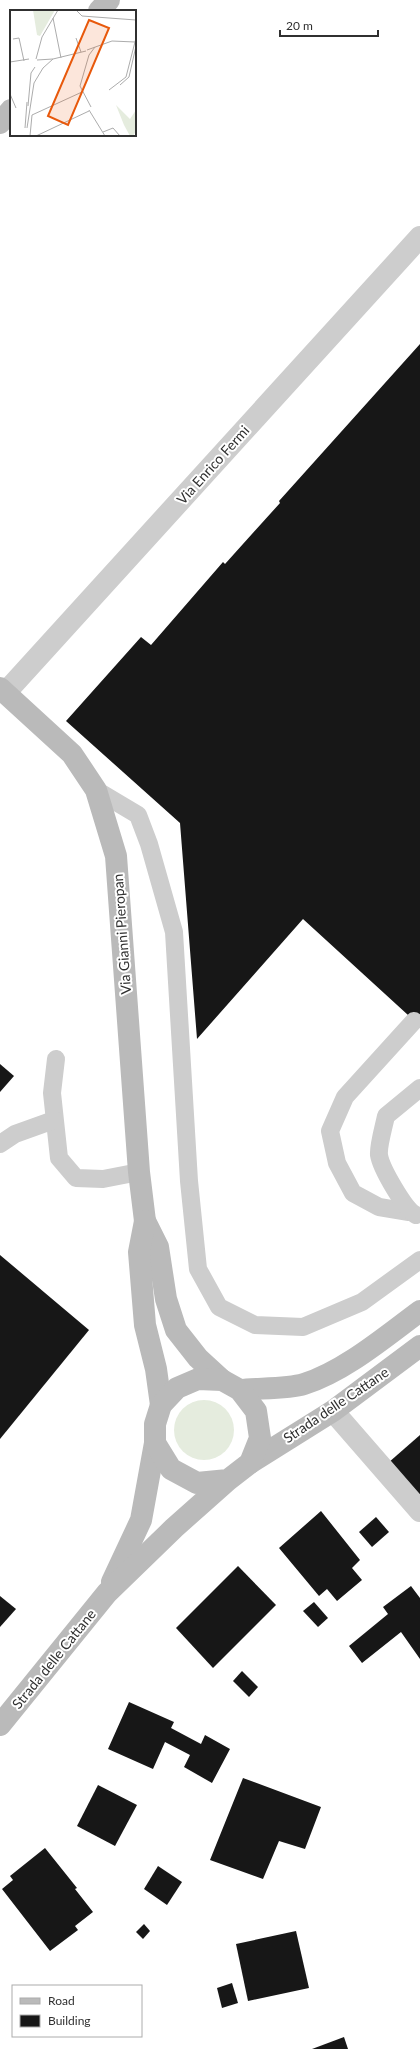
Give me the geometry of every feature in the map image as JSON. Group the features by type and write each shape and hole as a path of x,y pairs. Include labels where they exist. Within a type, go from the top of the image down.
{"street":[{"path":"100,10 109,0"},
{"path":"0,123 10,111"},
{"name":"Via Enrico Fermi","path":"3,690 420,237"},
{"name":"Via Gianni Pieropan","path":"3,690 72,754 96,790 116,856 139,1172 146,1221 158,1247 166,1299 176,1330 198,1358 231,1385"},
{"name":"Via Gianni Pieropan","path":"146,1221 139,1252 145,1325 156,1369 161,1405"},
{"name":"Strada delle Cattane","path":"231,1385 303,1384 330,1373 380,1340 420,1310"},
{"name":"Strada delle Cattane","path":"250,1462 333,1411 420,1346"},
{"path":"198,1379 231,1385 256,1411 260,1438 250,1462 228,1480 197,1483 171,1469 156,1443 155,1424 161,1405 177,1388 198,1379"},
{"path":"333,1411 420,1511"},
{"name":"Strada delle Cattane","path":"107,1593 141,1520 156,1443"},
{"name":"Strada delle Cattane","path":"0,1725 107,1593 174,1528 228,1480"}],"lane":[{"path":"96,790 138,815 149,844 174,932 189,1181 198,1269 219,1306 255,1325 303,1327 362,1302 420,1260"},
{"path":"414,1021 345,1097 330,1131 337,1163 353,1193 379,1207 415,1214"},
{"path":"56,1059 52,1093 59,1158 76,1178 103,1179 139,1172"},
{"path":"415,1214 393,1187 379,1155 386,1116 420,1088"},
{"path":"0,1144 15,1134 54,1120"}],"shaded area":[{"path":"198,1400 210,1400 226,1408 232,1418 234,1430 232,1442 226,1452 210,1460 198,1460 182,1452 174,1436 174,1424 182,1408"}],"building":[{"path":"420,344 420,1026 303,919 197,1039 180,823 66,721 141,637 151,645 223,562 225,564 280,503 279,501"},
{"path":"0,1064 14,1076 0,1092"},
{"path":"0,1255 89,1330 0,1439"},
{"path":"420,1435 420,1501 388,1463"},
{"path":"321,1511 360,1560 352,1568 362,1580 337,1601 327,1589 319,1596 279,1548"},
{"path":"376,1517 389,1532 372,1547 359,1532"},
{"path":"238,1566 276,1605 213,1668 176,1628"},
{"path":"411,1586 420,1598 420,1659 401,1632 362,1663 349,1646 388,1614 383,1607"},
{"path":"0,1596 16,1609 0,1627"},
{"path":"314,1602 328,1618 318,1627 303,1611"},
{"path":"242,1671 258,1687 249,1697 233,1681"},
{"path":"129,1702 174,1722 171,1728 201,1744 205,1735 230,1749 212,1783 184,1767 190,1755 165,1742 153,1769 108,1749"},
{"path":"243,1778 321,1807 305,1849 279,1841 263,1879 210,1860"},
{"path":"98,1785 137,1805 115,1846 77,1826"},
{"path":"45,1848 77,1888 75,1889 93,1912 75,1926 78,1930 50,1951 2,1889 13,1880 10,1876"},
{"path":"158,1866 182,1882 167,1905 144,1889"},
{"path":"144,1924 150,1931 143,1939 136,1932"},
{"path":"296,1931 309,1988 248,2001 236,1944"},
{"path":"232,1983 238,2003 222,2008 217,1988"},
{"path":"344,2037 348,2049 312,2049"}]}
